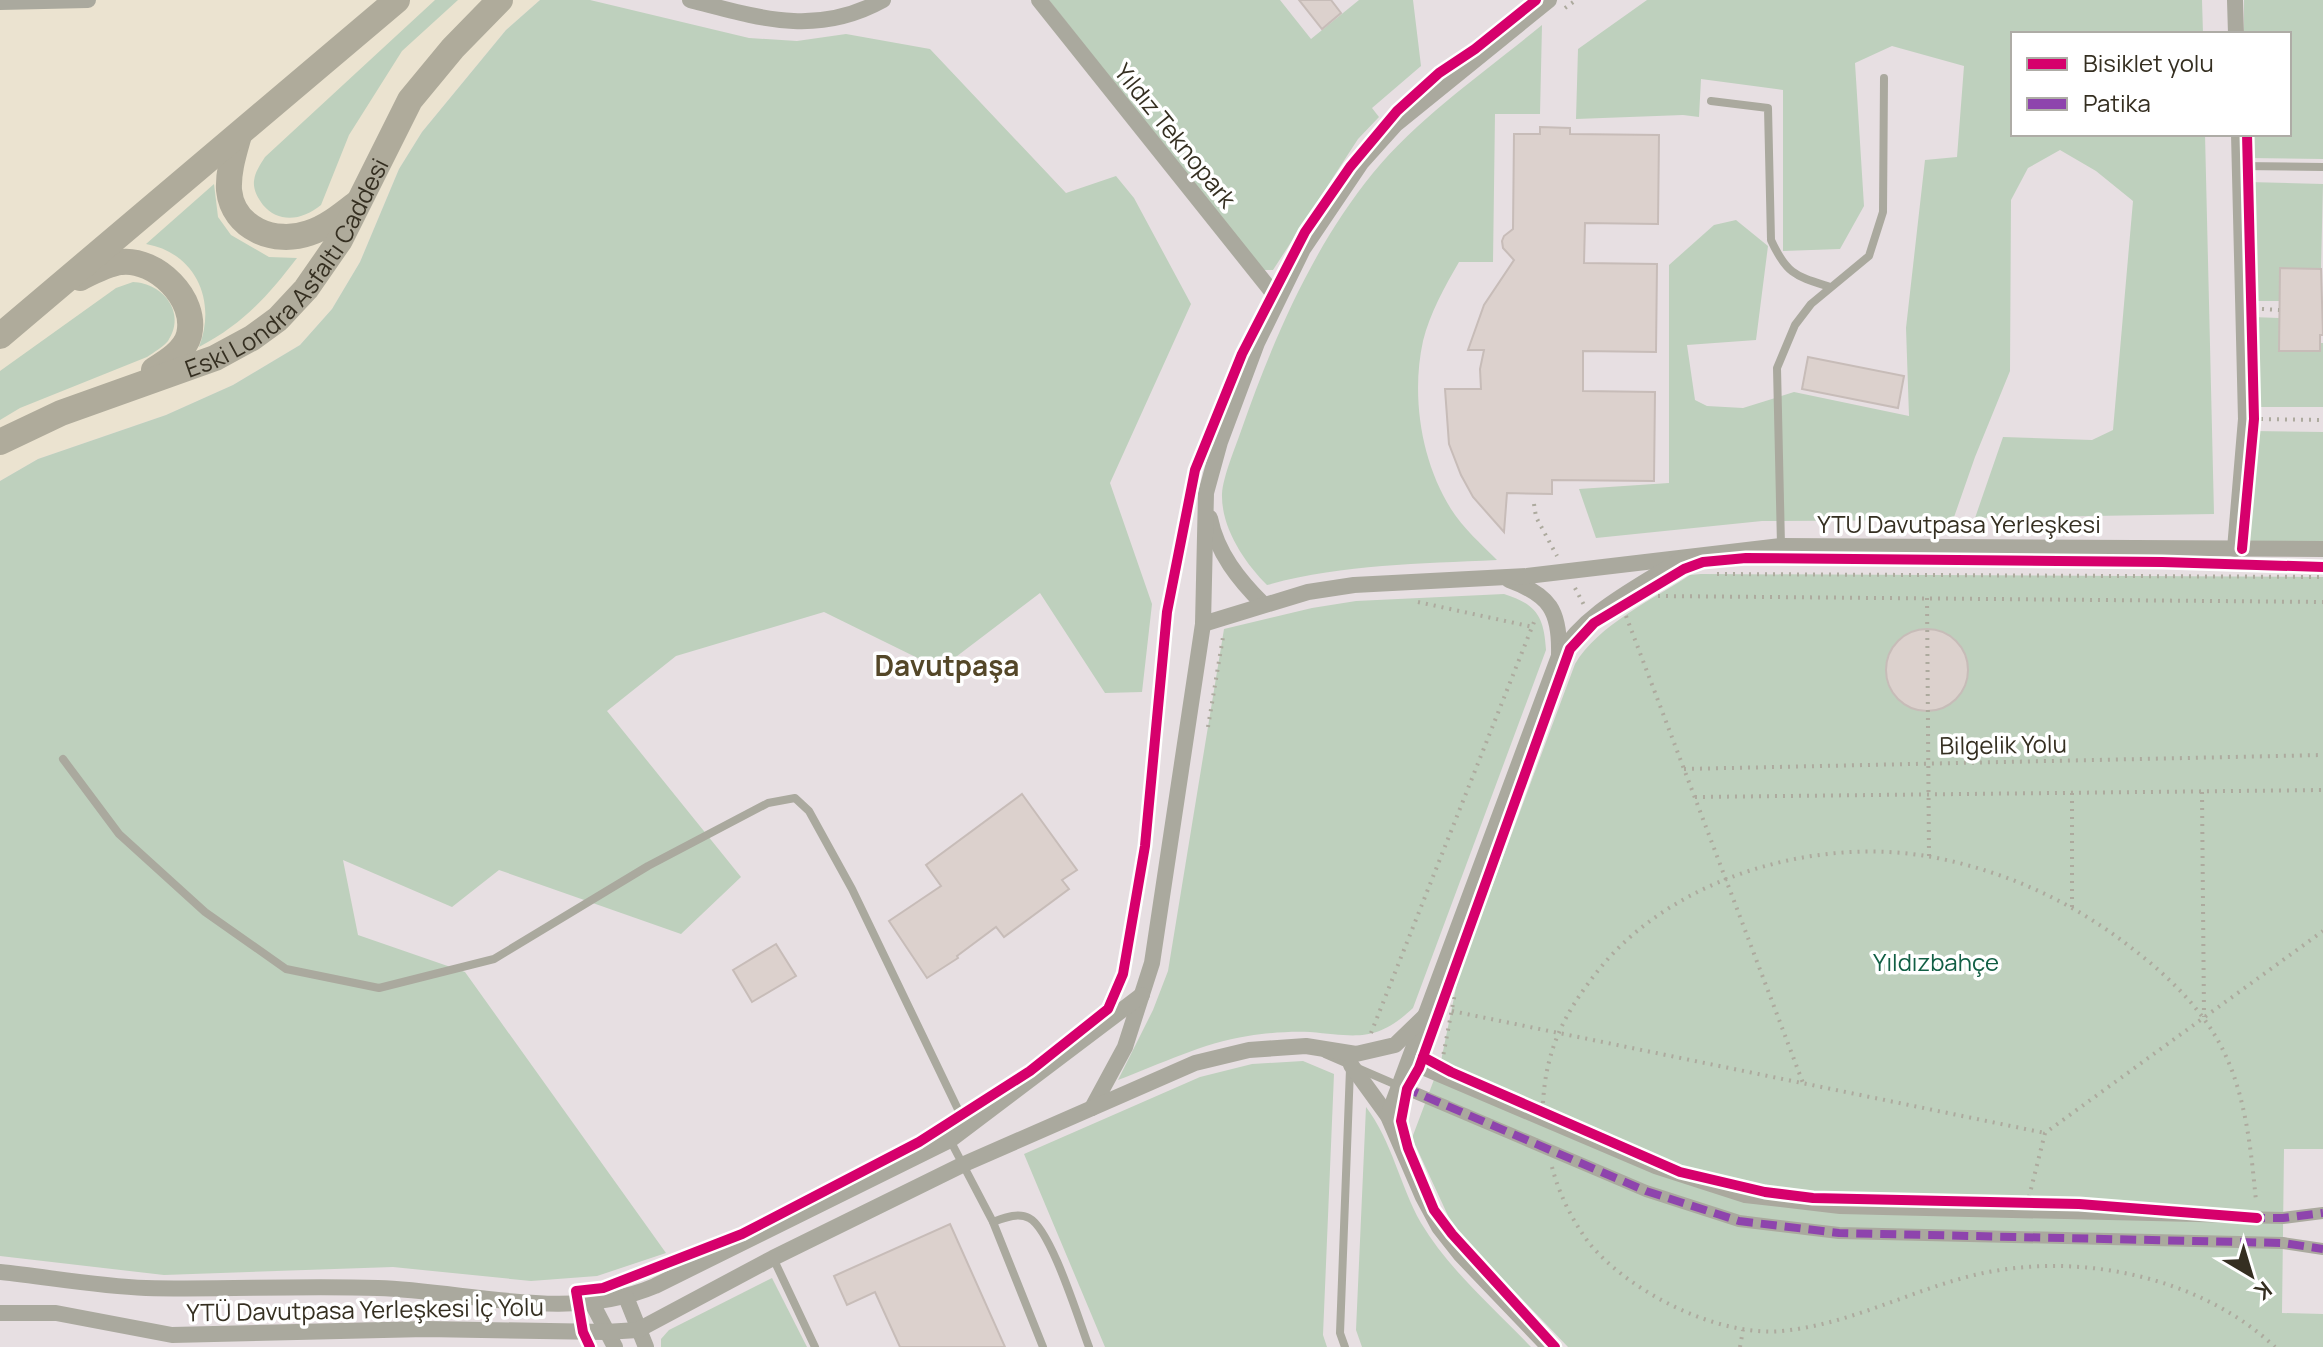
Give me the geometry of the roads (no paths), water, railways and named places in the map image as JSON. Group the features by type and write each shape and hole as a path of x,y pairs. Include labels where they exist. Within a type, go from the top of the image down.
{"main road":[{"path":"0,336 397,0"},
{"name":"Eski Londra Asfaltı Caddesi","path":"0,442 61,413 215,358 252,338 278,319 306,289 340,240 410,100 453,48 500,0"},
{"path":"239,135 231,162 229,189 237,213 248,226 265,235 295,237 310,233 359,203"},
{"path":"51,294 92,271 122,262 161,272 177,290 189,319 189,335 180,351 159,368 116,392"}],"street":[{"path":"0,2 88,0"},
{"path":"690,0 768,20 796,21 837,19 883,0"},
{"name":"Yıldız Teknopark","path":"1039,0 1277,298"},
{"path":"2235,0 2236,32"},
{"path":"1092,1108 1125,1047 1152,963 1203,624 1206,493 1238,391 1277,298 1303,249 1361,163 1396,124 1552,8"},
{"path":"2235,557 2246,419 2239,136"},
{"path":"1206,493 1211,524 1222,553 1240,581 1263,604"},
{"name":"YTU Davutpasa Yerleşkesi","path":"1203,624 1308,592 1354,585 1550,574 1781,546 2235,557 2323,549"},
{"name":"YTU Davutpasa Yerleşkesi","path":"1388,1116 1399,1086 1414,1065 1559,656 1570,637 1591,618 1684,558"},
{"name":"YTU Davutpasa Yerleşkesi","path":"1503,578 1531,588 1549,604 1560,628 1559,656"},
{"name":"YTÜ Davutpasa Yerleşkesi İç Yolu","path":"0,1272 143,1288 380,1288 500,1300 592,1303 626,1297 655,1286 950,1140 1144,994"},
{"name":"YTÜ Davutpasa Yerleşkesi İç Yolu","path":"0,1313 56,1313 172,1335 426,1329 638,1330 773,1258 962,1165 1195,1063 1249,1050 1306,1046 1356,1054 1395,1045 1432,1015"},
{"path":"1351,1065 1388,1116 1439,1227 1461,1255 1549,1347"},
{"path":"1414,1065 1655,1168 1745,1197 1840,1208 2283,1218 2323,1213"},
{"path":"1399,1086 1646,1191 1739,1221 1839,1233 2283,1243 2323,1249"},
{"path":"626,1297 646,1347"},
{"path":"592,1303 615,1347"}],"lane":[{"path":"1781,546 1777,368 1795,325 1811,304 1869,256 1883,212 1884,78"},
{"path":"1711,101 1768,108 1771,240 1780,259 1797,277 1830,287"},
{"path":"2240,166 2323,167"},
{"path":"63,759 119,834 205,912 286,969 379,988 494,959 648,866 768,803 795,798 809,811 852,889 967,1128"},
{"path":"1306,1046 1399,1086"},
{"path":"1345,1347 1340,1333 1351,1065"},
{"path":"950,1140 993,1222 1043,1347"},
{"path":"993,1222 1014,1215 1028,1217 1045,1233 1089,1347"},
{"path":"773,1258 815,1347"}],"district":[{"name":"Davutpaşa","path":"947,665"}],"park label":[{"name":"Yıldızbahçe","path":"1936,961"}]}
